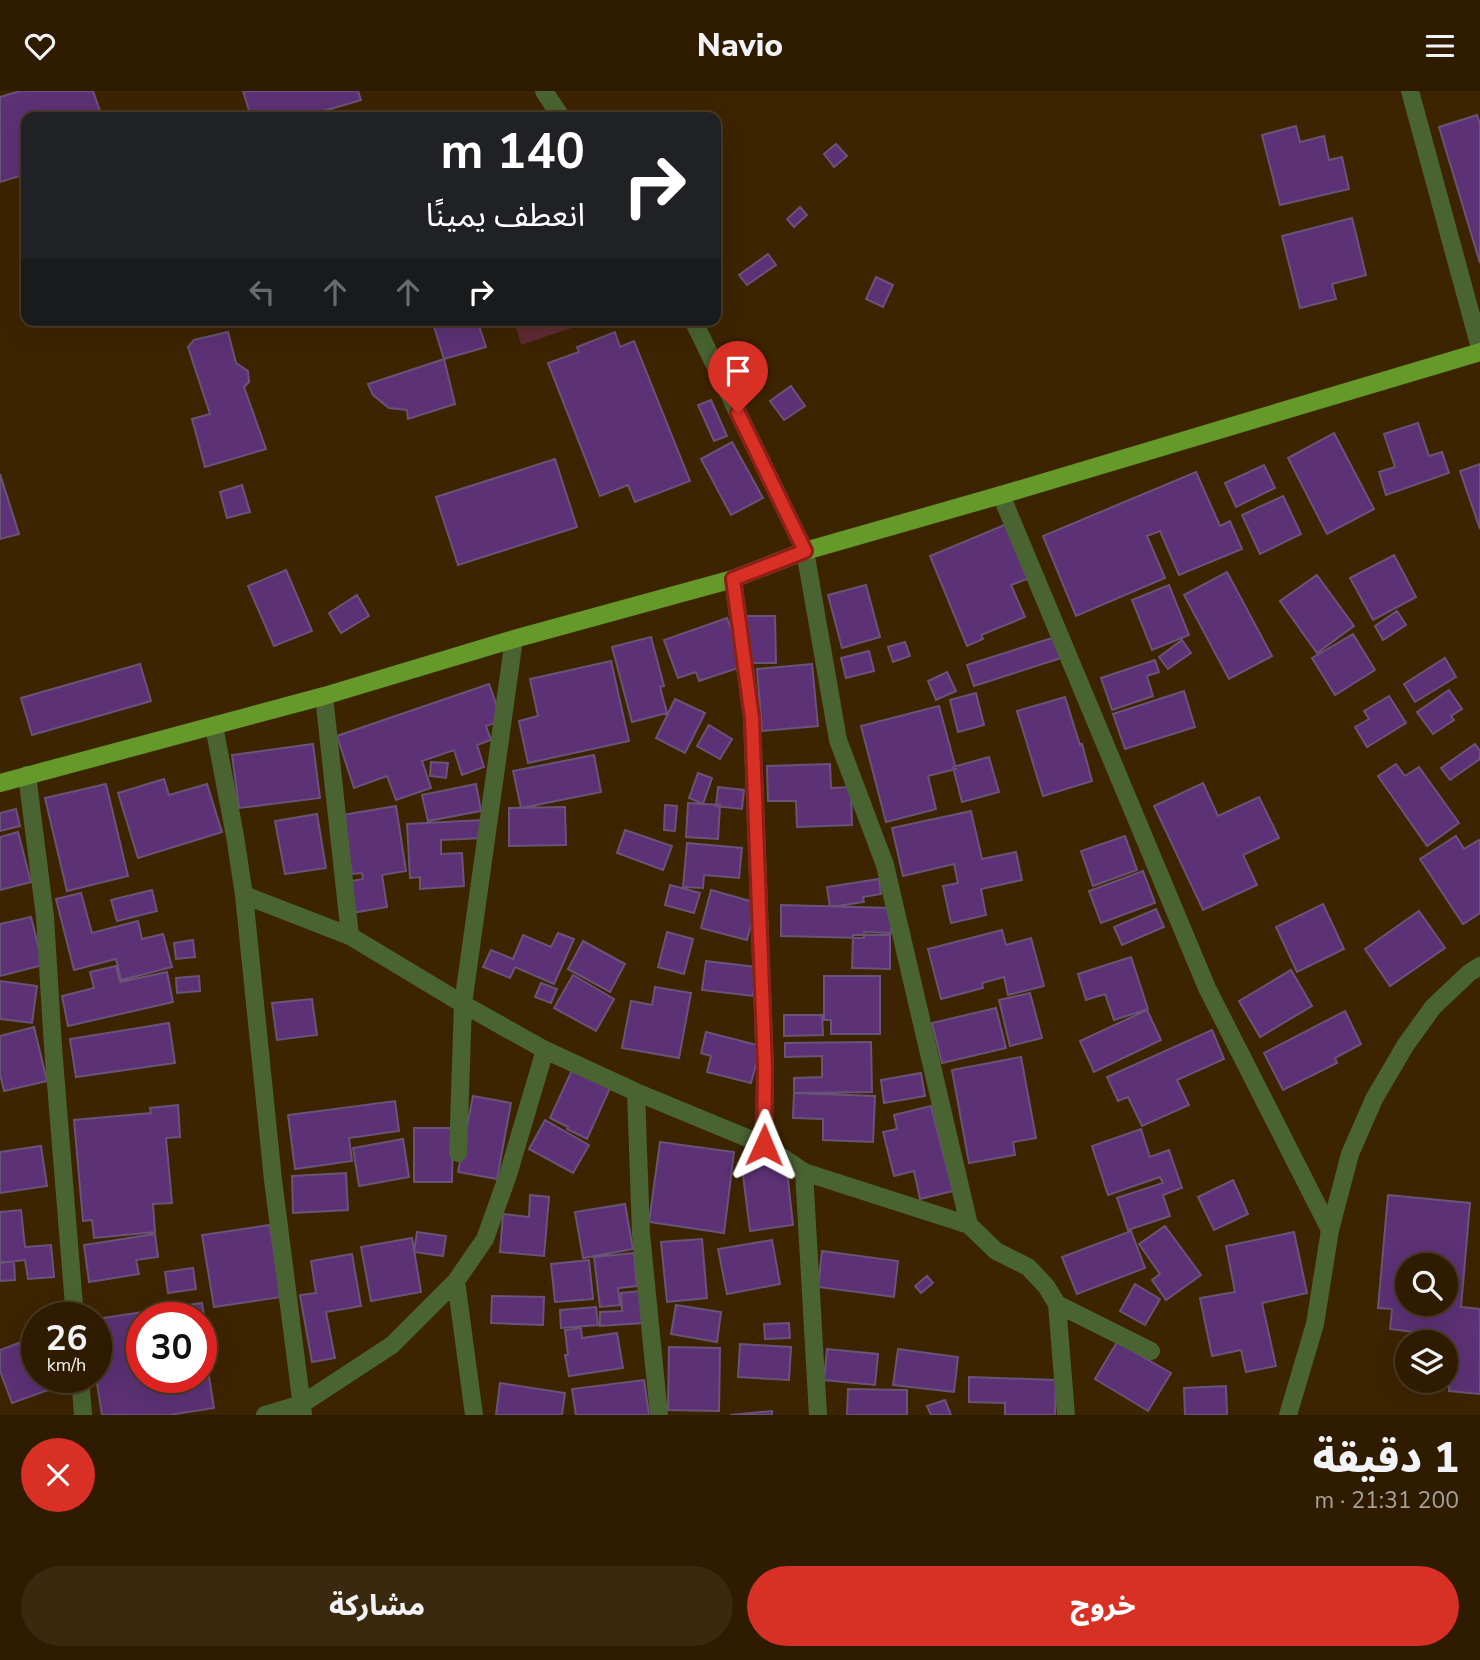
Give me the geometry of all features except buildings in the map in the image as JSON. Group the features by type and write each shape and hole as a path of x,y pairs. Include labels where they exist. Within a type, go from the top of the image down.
{"main road":[{"path":"0,783 324,697 514,639 733,579 805,551 1001,495 1480,350"}],"street":[{"path":"544,91 558,112"},
{"path":"1410,91 1480,350"},
{"path":"696,326 805,551 838,740 884,865 969,1225"},
{"path":"1001,495 1206,988 1330,1230"},
{"path":"733,579 752,718 765,1069 764,1145"},
{"path":"458,1153 463,1004 514,639"},
{"path":"324,697 350,936"},
{"path":"214,726 244,895 273,1180 302,1409"},
{"path":"27,775 45,917 74,1302"},
{"path":"244,895 350,936 545,1050 636,1092 764,1145 804,1171 969,1225 996,1251 1028,1268 1046,1286 1057,1304 1066,1415"},
{"path":"1288,1415 1315,1324 1330,1230 1350,1154 1374,1099 1405,1046 1433,1007 1480,966"},
{"path":"265,1415 302,1409 392,1345 456,1281 485,1239 508,1175 545,1050"},
{"path":"636,1092 641,1234 659,1415"},
{"path":"804,1171 818,1415"},
{"path":"456,1281 474,1415"},
{"path":"1057,1304 1151,1351"},
{"path":"81,1393 83,1415"}],"shaded area":[{"path":"516,326 577,326 521,345"}],"route":[{"path":"738,413 805,551 733,579 752,718 765,1069 764,1145"}]}
